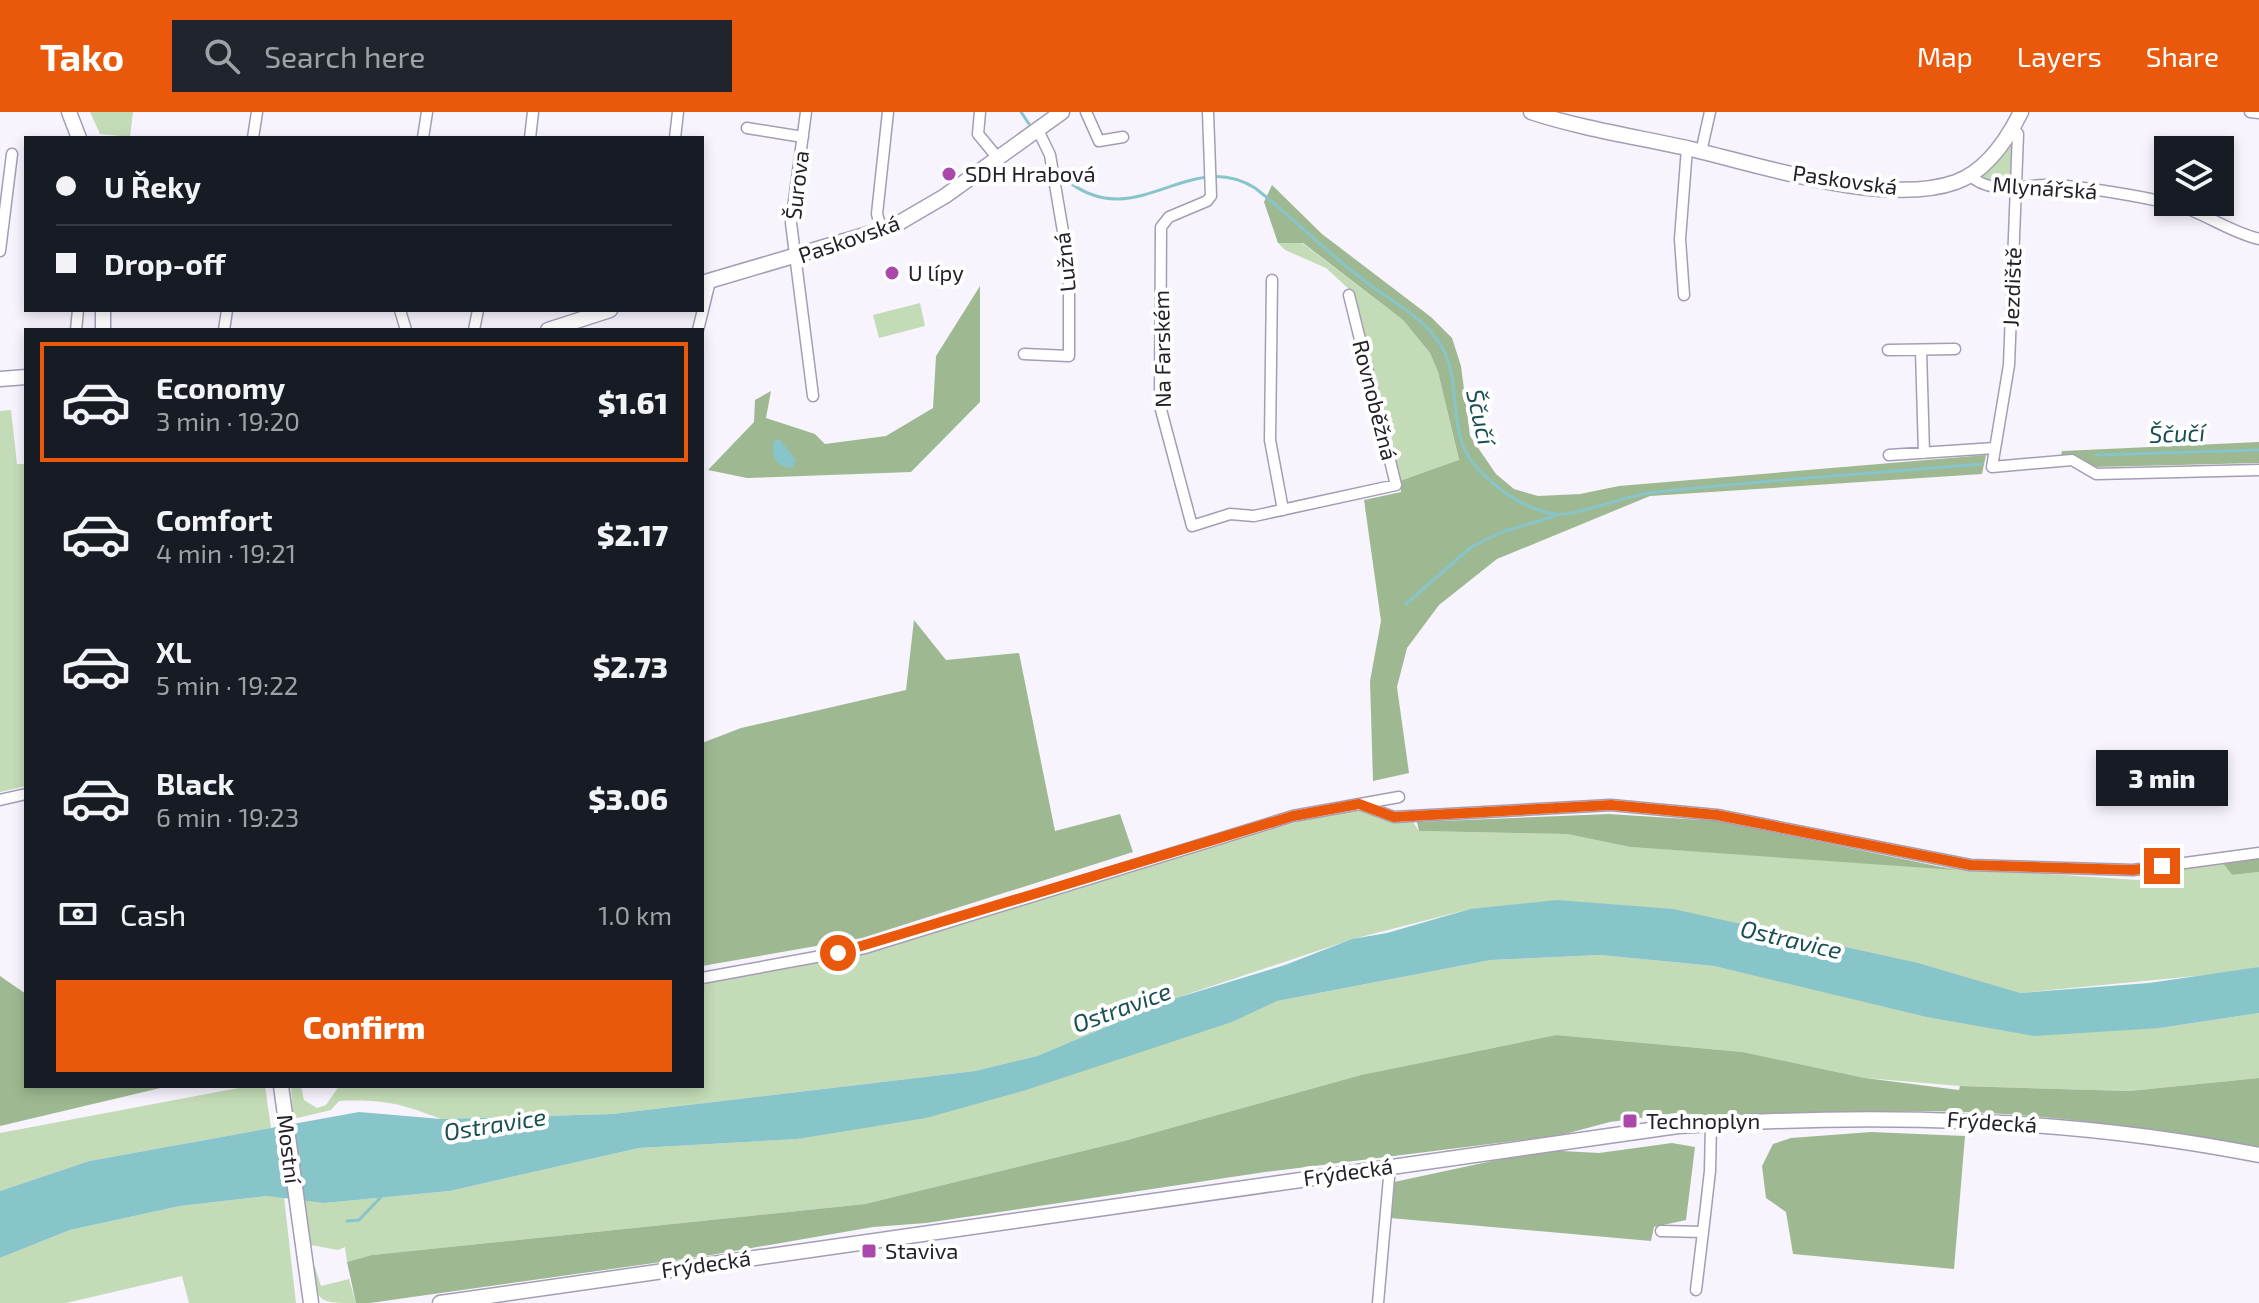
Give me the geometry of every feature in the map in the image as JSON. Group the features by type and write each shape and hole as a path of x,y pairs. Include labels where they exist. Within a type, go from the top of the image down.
{"main road":[{"path":"69,112 78,136"},
{"name":"Paskovská","path":"706,282 882,232 928,207 1062,112"},
{"name":"Paskovská","path":"1531,112 1585,128 1869,187 1926,188 1970,175 1991,157 2021,112"},
{"path":"554,328 604,312"},
{"path":"0,379 24,377"},
{"name":"Mostní","path":"281,1088 311,1303"},
{"name":"Frýdecká","path":"440,1303 1390,1166 1711,1124 1863,1118 1978,1120 2161,1136 2259,1155"}],"street":[{"path":"253,136 257,112"},
{"path":"423,136 427,112"},
{"path":"530,136 533,112"},
{"path":"675,136 678,112"},
{"name":"Šurova","path":"806,112 791,223 813,396"},
{"path":"882,232 877,214 888,112"},
{"path":"980,112 978,134 997,157"},
{"path":"1086,112 1099,141 1123,137"},
{"name":"Na Farském","path":"1208,112 1211,176 1207,201 1169,217 1161,227 1160,406 1192,526 1230,514 1254,516 1283,510"},
{"path":"1684,295 1680,239 1694,150 1710,112"},
{"path":"2250,112 2259,113"},
{"name":"Jezdiště","path":"2013,127 2018,134 2009,365 1992,467 2072,460 2096,474 2259,470"},
{"path":"747,128 803,137"},
{"name":"Lužná","path":"1024,354 1069,356 1069,267 1050,155 1037,128"},
{"path":"0,251 12,154"},
{"name":"Mlynářská","path":"1970,175 1980,183 2006,190 2030,183 2066,186 2189,209 2229,230 2259,239"},
{"path":"1272,280 1269,430 1283,510"},
{"name":"Rovnoběžná","path":"1283,510 1396,485 1349,295"},
{"path":"1888,350 1955,349"},
{"path":"1921,350 1924,453"},
{"path":"1889,455 1995,448"},
{"path":"0,800 24,794"},
{"path":"704,978 865,948 1281,820 1399,797"},
{"path":"1359,804 1394,817 1611,805 1717,815 1970,865 2133,870 2259,853"},
{"path":"1696,1290 1710,1171 1711,1124"},
{"path":"1378,1303 1390,1166"},
{"path":"1661,1231 1703,1232"}],"green space":[{"path":"90,112 133,112 130,136 100,134"},
{"path":"2012,143 2010,185 1981,176"},
{"path":"1272,185 1322,234 1431,317 1452,338 1461,366 1470,436 1496,474 1514,489 1538,496 1580,494 1619,486 1986,455 1982,474 1650,496 1497,559 1439,605 1407,648 1397,687 1409,773 1373,781 1370,681 1381,621 1364,500 1401,492 1400,481 1459,460 1438,372 1430,353 1403,320 1303,243 1278,243 1264,202"},
{"path":"1278,243 1302,243 1403,320 1430,353 1438,372 1459,461 1400,481 1350,290 1326,268 1285,250"},
{"path":"980,286 980,402 911,472 747,478 708,470 754,422 755,400 771,391 766,418 815,434 825,444 886,436 933,408 936,356"},
{"path":"920,303 925,326 879,338 873,315"},
{"path":"11,410 17,464 24,464 24,786 0,792 0,411"},
{"path":"2259,442 2259,463 2096,467 2061,454 2062,451"},
{"path":"914,620 946,660 1019,653 1055,831 1120,814 1133,852 862,938 704,966 704,742 741,728 906,690"},
{"path":"1359,804 1368,813 1406,811 1419,831 1567,834 1630,847 2138,880 2219,858 2232,875 2259,872 2259,967 2238,972 2020,993 1470,909 1353,939 1173,999 1037,1056 975,1071 612,1114 441,1119 392,1104 339,1101 331,1110 293,1119 291,1088 301,1088 304,1100 317,1108 326,1105 338,1088 704,1088 704,978 865,948"},
{"path":"1609,814 1718,821 1956,870 1630,847 1567,834 1419,831 1417,822"},
{"path":"2259,853 2259,872 2232,875 2219,858"},
{"path":"1600,955 1714,966 1831,992 2160,1028 2259,1013 2259,1078 2129,1091 1960,1086 1865,1078 1743,1052 1556,1035 1361,1075 1124,1141 865,1204 373,1255 347,1262 345,1247 338,1250 305,1244 305,1199 325,1203 450,1191 639,1148 797,1139 1277,1001 1491,960"},
{"path":"0,976 24,993 24,1088 161,1088 0,1126"},
{"path":"1556,1035 1743,1052 1865,1078 1959,1090 1960,1086 2129,1091 2259,1078 2259,1150 2114,1125 2004,1114 1904,1111 1716,1116 1676,1113 1610,1122 1561,1135 1265,1172 926,1223 873,1227 711,1255 370,1303 356,1303 347,1262 372,1255 865,1204 1124,1141 1361,1075"},
{"path":"238,1088 265,1088 271,1128 89,1161 0,1191 0,1133"},
{"path":"1871,1132 1965,1136 1954,1269 1793,1254 1786,1212 1766,1198 1762,1166 1773,1144 1791,1138"},
{"path":"1672,1143 1695,1147 1686,1220 1654,1227 1651,1241 1390,1218 1394,1182 1543,1150 1599,1153"},
{"path":"267,1196 284,1197 296,1303 189,1303 182,1276 66,1303 0,1303 0,1258 70,1230 180,1206"},
{"path":"315,1267 321,1286 349,1279 356,1303 322,1299 313,1280 311,1269"}],"water":[{"path":"779,439 796,460 792,468 782,466 774,456 774,441"},
{"name":"Ostravice","path":"1557,900 1673,909 1918,963 2020,993 2149,983 2259,967 2259,1013 2160,1028 2034,1036 1927,1017 1714,966 1600,955 1491,960 1277,1001 1232,1022 1026,1090 926,1118 797,1139 639,1148 450,1191 325,1203 267,1196 180,1206 70,1230 0,1258 0,1191 89,1161 359,1112 441,1119 612,1114 975,1071 1037,1056 1173,999 1285,965 1352,939 1387,933 1470,909"}],"waterway":[{"name":"Ščučí","path":"1021,112 1029,124"},
{"name":"Ščučí","path":"1065,179 1091,194 1115,199 1139,196 1207,177 1231,178 1255,188 1347,267 1406,310 1436,338 1449,363 1457,423 1466,452 1482,473 1500,489 1544,512 1563,514 1639,495 1691,488 1981,464"},
{"name":"Ščučí","path":"2096,455 2259,450"},
{"path":"1406,604 1471,547 1502,532 1555,516"},
{"path":"347,1221 359,1220 381,1197"}],"place":[{"name":"SDH Hrabová","path":"949,174"},
{"name":"U lípy","path":"892,273"},
{"name":"Technoplyn","path":"1630,1121"},
{"name":"Staviva","path":"869,1251"}],"route":[{"path":"838,953 865,948 1293,816 1359,804 1394,817 1611,805 1717,815 1970,865 2133,870 2162,866"}]}
